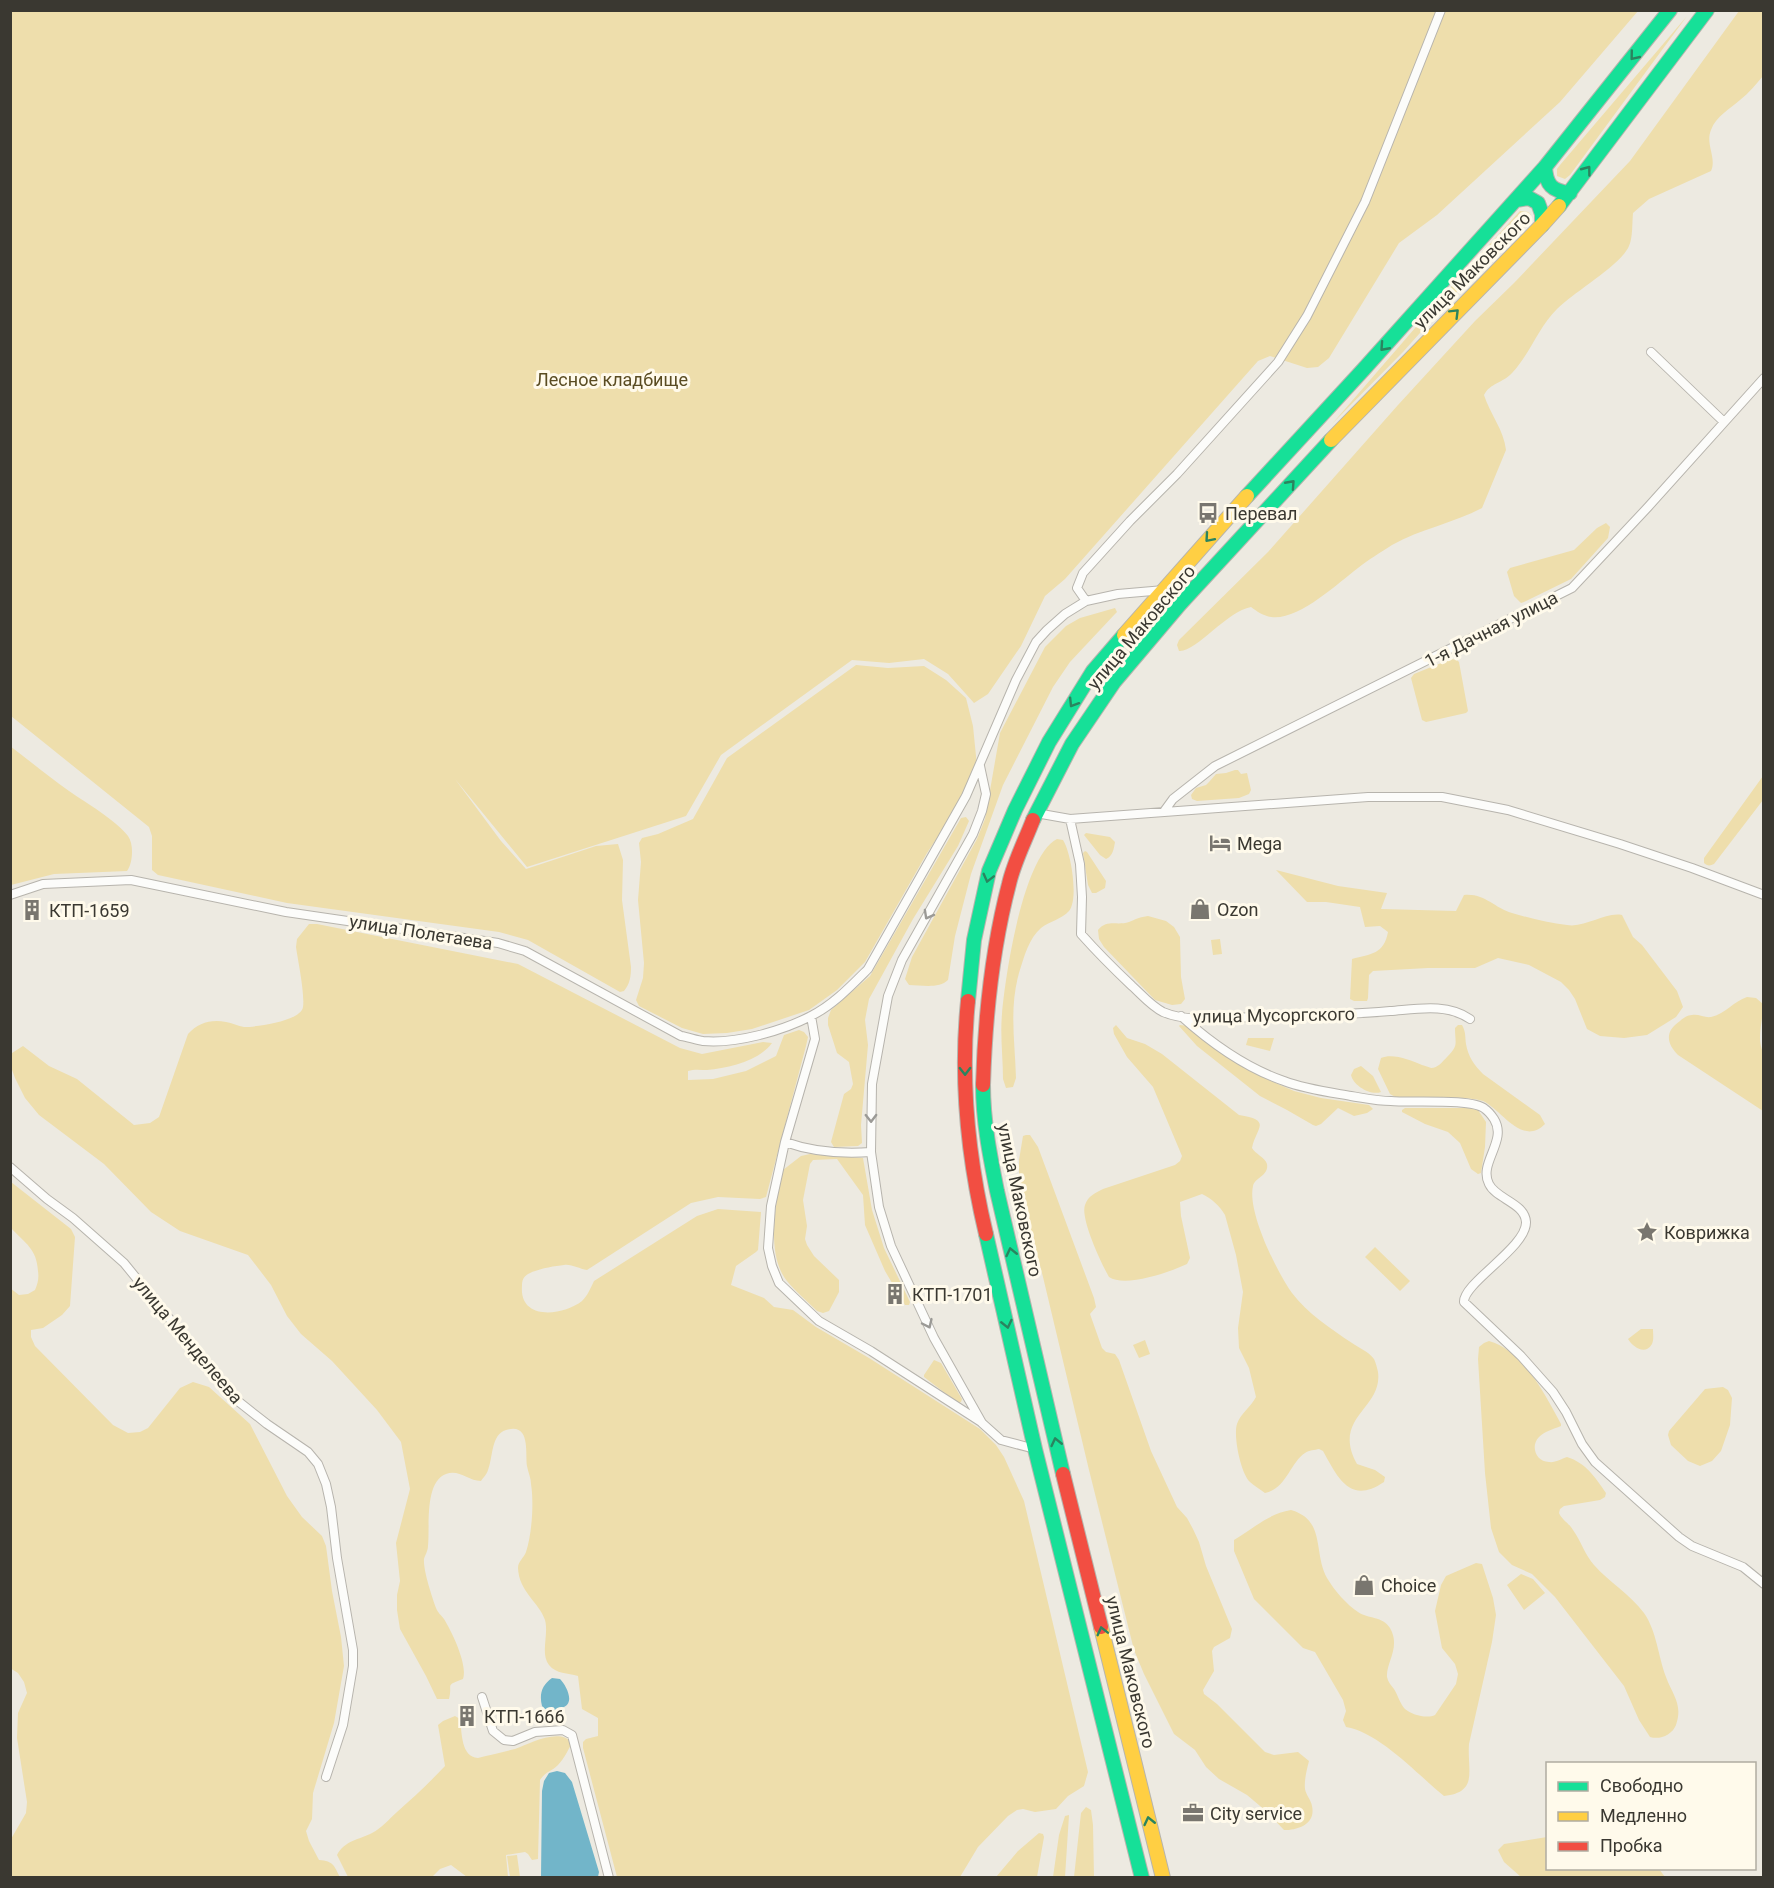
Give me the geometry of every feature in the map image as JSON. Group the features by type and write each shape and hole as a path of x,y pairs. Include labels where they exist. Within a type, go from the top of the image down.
{"highway":[{"name":"улица Маковского","path":"1142,1878 1035,1449 976,1193 966,1105 964,1039 974,940 989,871 1015,810 1049,742 1093,671 1221,524 1545,167 1670,10"},
{"name":"улица Маковского","path":"1163,1878 1075,1526 996,1191 986,1127 984,1047 995,948 1009,882 1036,813 1072,744 1114,682 1180,604 1349,421 1542,225 1570,193 1707,10"},
{"path":"1545,167 1545,180 1551,188 1559,192 1570,193"},
{"path":"1516,200 1529,198 1538,203 1542,214 1542,225"}],"street":[{"path":"1164,590 1118,594 1086,601 1077,588 1083,573 1177,474 1278,362 1307,316 1365,202 1441,10"},
{"path":"1651,352 1724,422"},
{"name":"1-я Дачная улица","path":"1166,810 1173,799 1215,766 1572,588 1764,378"},
{"name":"улица Полетаева","path":"10,895 43,884 131,880 286,912 498,943 525,951 681,1036 703,1041 743,1039 811,1016 846,990 868,969 966,796 1016,680 1036,642 1065,614 1086,601"},
{"path":"980,766 986,794 976,826 902,960 888,996 872,1084 872,1152 879,1208 891,1246 934,1338 982,1423"},
{"path":"1036,813 1070,819 1368,796 1442,796 1508,810 1620,844 1764,895"},
{"name":"улица Мусоргского","path":"1070,819 1080,864 1081,934 1097,953 1152,1005 1165,1012 1180,1017 1206,1018 1343,1015 1426,1008 1450,1011 1470,1019"},
{"path":"811,1016 815,1039 785,1142 771,1206 768,1248 779,1283 819,1321 871,1351 982,1423 1001,1440 1035,1449"},
{"path":"1180,1017 1242,1061 1284,1081 1311,1089 1365,1098 1390,1101 1470,1103 1485,1109 1495,1120 1498,1132 1485,1173 1488,1183 1496,1193 1523,1213 1526,1224 1523,1232 1503,1257 1466,1292 1464,1302 1521,1356 1553,1392 1582,1444 1595,1462 1679,1537 1692,1546 1743,1567 1764,1584"},
{"path":"785,1142 832,1152 872,1152"},
{"name":"улица Менделеева","path":"10,1167 124,1263 234,1398 308,1452 318,1464 332,1506 353,1666 343,1725 327,1777"},
{"path":"482,1697 493,1731 504,1740 513,1741 535,1731 563,1730 572,1735 609,1878"}],"green space":[{"name":"Лесное кладбище","path":"11,11 1638,11 1560,102 1437,215 1399,243 1329,358 1318,367 1307,368 1270,356 1258,361 1065,579 1045,596 1021,646 988,694 974,703 948,674 924,659 889,663 852,660 721,755 686,816 527,867 455,779 501,841 526,869 596,846 618,844 623,860 622,900 631,967 628,986 620,992 528,940 499,932 287,903 158,875 152,870 152,836 149,827 11,716"},
{"path":"1739,11 1763,11 1763,76 1713,125 1710,135 1713,161 1711,171 1649,199 1633,213 1631,238 1624,253 1607,270 1550,316 1512,373 1493,385 1484,395 1503,436 1506,450 1482,508 1392,545 1317,600 1293,613 1282,617 1271,617 1251,607 1242,610 1194,646 1179,651 1177,645 1179,640 1268,552 1475,321 1630,161"},
{"path":"1687,16 1570,175 1565,179 1557,176 1557,169 1560,165"},
{"path":"1520,211 1531,215 1523,229 1470,277 1403,352 1332,424 1441,298"},
{"path":"1606,523 1610,527 1608,538 1571,579 1521,603 1514,596 1507,572 1510,568 1574,550 1597,528"},
{"path":"1115,608 1117,612 1070,662 1053,687 1003,785 971,874 955,936 948,980 935,986 909,985 905,979 912,957 977,839 985,819 1000,733 1045,647 1066,626 1080,618"},
{"path":"1451,659 1459,662 1468,711 1426,722 1422,720 1411,678 1414,674"},
{"path":"856,665 888,668 924,666 946,680 966,698 973,726 978,776 927,853 865,962 837,990 809,1010 752,1029 703,1034 682,1028 639,1006 636,1000 643,978 644,963 638,900 641,862 639,843 642,838 658,834 693,819 727,758"},
{"path":"10,746 123,830 130,839 132,848 132,859 127,871 54,874 11,885"},
{"path":"1235,770 1241,774 1247,773 1251,790 1249,794 1239,798 1197,801 1192,799 1191,795 1196,788 1206,785 1216,774"},
{"path":"1763,776 1763,800 1714,864 1705,864 1704,858"},
{"path":"966,817 969,821 958,846 913,919 869,999 865,1020 868,1045 861,1125 862,1143 858,1146 834,1147 831,1142 844,1094 851,1089 853,1084 849,1062 837,1053 828,1025 831,1010 870,976 961,818"},
{"path":"1086,833 1110,837 1115,842 1110,856 1106,859 1100,855 1084,835"},
{"path":"1057,839 1063,840 1071,865 1074,886 1072,905 1066,914 1037,932 1025,954 1014,999 1016,1078 1013,1087 1006,1088 1003,1079 1001,1022 1012,947 1025,892 1034,868 1045,850"},
{"path":"1085,851 1106,881 1105,888 1096,893 1092,893 1088,885 1083,853"},
{"path":"1276,870 1338,886 1387,893 1381,909 1456,911 1464,895 1471,895 1484,898 1512,913 1560,924 1581,924 1608,916 1622,915 1633,937 1642,945 1677,991 1683,1007 1676,1017 1647,1035 1624,1038 1600,1036 1587,1029 1575,999 1561,982 1529,965 1498,958 1475,968 1373,971 1369,975 1367,1001 1354,1001 1350,999 1352,959 1380,949 1388,932 1380,926 1365,927 1360,907 1307,902"},
{"path":"1148,916 1166,921 1174,927 1180,937 1181,977 1185,999 1181,1004 1172,1005 1155,1000 1099,939 1098,930 1105,925 1125,923"},
{"path":"309,924 518,964 680,1048 702,1054 763,1042 772,1043 759,1055 734,1065 688,1071 688,1080 713,1079 746,1071 776,1056 784,1035 799,1030 804,1032 808,1037 806,1046 766,1197 760,1199 718,1197 691,1203 587,1270 564,1265 528,1274 523,1281 523,1297 527,1305 535,1310 554,1312 564,1310 582,1301 594,1281 697,1216 718,1209 761,1212 758,1250 736,1266 731,1285 764,1298 774,1307 793,1310 816,1327 980,1429 1004,1457 1024,1501 1088,1772 1084,1786 1068,1796 1056,1809 1035,1812 1023,1809 1008,1816 978,1847 960,1877 617,1877 583,1748 583,1742 586,1739 598,1736 598,1718 582,1709 578,1676 555,1670 546,1660 545,1620 525,1590 519,1576 518,1566 526,1552 530,1536 532,1500 525,1440 520,1430 514,1429 501,1432 498,1436 493,1447 490,1465 481,1481 455,1473 446,1474 434,1486 431,1496 428,1548 424,1559 425,1570 436,1608 444,1619 458,1649 464,1673 463,1679 450,1686 449,1699 437,1699 400,1629 397,1610 400,1581 396,1543 410,1489 401,1442 377,1410 332,1361 301,1334 287,1316 271,1285 248,1255 180,1231 151,1212 104,1164 39,1115 25,1098 11,1067 12,1053 23,1046 49,1066 77,1079 134,1125 150,1123 159,1117 188,1034 196,1027 215,1021 244,1027 258,1026 287,1019 300,1012 303,1007 303,994 296,947 297,939"},
{"path":"1220,939 1222,954 1213,955 1211,940"},
{"path":"1747,997 1756,998 1763,1004 1760,1042 1764,1054 1763,1111 1678,1055 1669,1042 1672,1029 1686,1017 1716,1015"},
{"path":"1116,1025 1127,1038 1145,1044 1162,1054 1239,1115 1256,1119 1259,1122 1259,1130 1252,1148 1266,1162 1267,1168 1253,1186 1254,1211 1259,1226 1279,1271 1298,1300 1320,1320 1374,1359 1378,1372 1377,1385 1354,1424 1350,1435 1351,1448 1357,1464 1375,1470 1385,1477 1384,1482 1362,1491 1346,1485 1323,1451 1319,1449 1307,1452 1300,1457 1283,1481 1272,1491 1265,1493 1247,1478 1239,1454 1236,1430 1241,1417 1256,1397 1249,1368 1239,1348 1238,1328 1243,1292 1225,1215 1212,1200 1202,1194 1180,1202 1190,1258 1187,1264 1159,1275 1136,1280 1116,1280 1109,1277 1088,1230 1084,1211 1086,1202 1092,1195 1103,1189 1175,1165 1182,1156 1153,1087 1127,1057 1114,1034 1113,1028"},
{"path":"1180,1025 1188,1026 1249,1070 1294,1091 1321,1098 1369,1105 1373,1109 1354,1116 1338,1108 1321,1124 1313,1125 1260,1096 1197,1046"},
{"path":"1462,1025 1468,1052 1480,1071 1540,1115 1545,1124 1537,1130 1520,1129 1483,1101 1476,1099 1399,1099 1390,1094 1378,1069 1381,1058 1396,1057 1431,1068 1436,1067 1453,1050 1456,1044 1455,1028"},
{"path":"1248,1038 1274,1038 1270,1051 1246,1045"},
{"path":"1361,1066 1373,1076 1381,1092 1367,1091 1352,1079 1354,1069"},
{"path":"1405,1108 1478,1110 1486,1122 1481,1173 1478,1174 1471,1169 1460,1143 1448,1132 1425,1124 1402,1112"},
{"path":"1030,1135 1038,1147 1094,1298 1096,1307 1090,1314 1102,1348 1106,1352 1115,1354 1119,1360 1151,1451 1177,1507 1187,1518 1199,1542 1206,1566 1232,1629 1230,1638 1214,1647 1212,1651 1214,1671 1203,1690 1204,1694 1265,1752 1274,1755 1298,1752 1309,1761 1305,1789 1313,1812 1309,1822 1295,1829 1284,1830 1247,1795 1219,1779 1206,1767 1195,1750 1174,1734 1134,1650 1019,1186 1019,1160 1023,1136"},
{"path":"810,1154 863,1158 872,1210 884,1248 910,1302 909,1305 905,1305 885,1271 865,1225 863,1195 837,1159 813,1160 810,1164 803,1200 807,1245 814,1256 839,1280 839,1292 829,1311 823,1313 817,1311 787,1281 780,1270 776,1256 775,1211 783,1170 801,1156"},
{"path":"11,1182 71,1229 75,1237 70,1306 62,1315 43,1328 31,1330 35,1346 113,1425 128,1433 140,1432 148,1428 180,1388 193,1382 209,1387 250,1424 287,1496 302,1517 322,1536 326,1546 344,1666 334,1723 313,1793 312,1819 306,1831 319,1860 331,1863 340,1877 11,1877 11,1839 26,1813 27,1802 17,1738 18,1713 27,1693 18,1673 10,1668 10,1288 19,1295 28,1294 35,1290 38,1276 33,1252 11,1228"},
{"path":"1375,1247 1410,1281 1400,1291 1365,1257"},
{"path":"1641,1329 1653,1329 1653,1342 1649,1348 1643,1350 1633,1345 1628,1339"},
{"path":"1145,1340 1150,1354 1139,1358 1133,1345"},
{"path":"1489,1341 1501,1346 1523,1364 1541,1388 1561,1424 1543,1434 1536,1441 1535,1449 1538,1456 1549,1462 1567,1457 1580,1463 1590,1471 1606,1493 1605,1497 1600,1500 1564,1506 1559,1513 1594,1565 1632,1600 1648,1620 1655,1636 1663,1669 1678,1706 1676,1725 1672,1732 1665,1736 1650,1737 1639,1720 1624,1686 1555,1597 1532,1574 1512,1565 1499,1552 1491,1528 1485,1473 1478,1359 1479,1347"},
{"path":"934,1360 941,1363 962,1399 961,1402 958,1403 924,1377"},
{"path":"1723,1387 1728,1390 1732,1398 1730,1425 1721,1451 1712,1461 1700,1466 1688,1461 1671,1445 1669,1431 1705,1389"},
{"path":"1291,1510 1302,1515 1314,1529 1323,1568 1337,1592 1358,1612 1383,1621 1390,1628 1394,1648 1387,1679 1403,1707 1415,1715 1428,1717 1435,1715 1456,1684 1458,1674 1455,1664 1442,1648 1435,1611 1441,1585 1446,1576 1476,1563 1482,1564 1496,1615 1469,1744 1469,1779 1462,1790 1444,1796 1385,1745 1359,1731 1346,1727 1343,1720 1346,1711 1343,1700 1315,1652 1303,1648 1254,1599 1234,1551 1234,1540 1268,1518"},
{"path":"1521,1574 1533,1579 1545,1593 1524,1610 1507,1585"},
{"path":"455,1716 460,1719 465,1749 472,1757 478,1758 515,1749 544,1738 560,1736 572,1743 560,1763 540,1780 538,1859 532,1860 525,1852 506,1855 508,1877 467,1877 451,1865 440,1869 432,1877 348,1877 337,1855 340,1850 348,1843 379,1829 445,1766 438,1725"},
{"path":"1086,1807 1091,1810 1093,1825 1094,1877 1074,1877 1081,1813"},
{"path":"1069,1815 1065,1877 1053,1877 1059,1835 1065,1816"},
{"path":"1039,1833 1044,1837 1037,1877 996,1877 1018,1851"},
{"path":"1546,1837 1546,1870 1660,1870 1665,1877 1521,1877 1504,1862 1498,1850 1504,1844"},
{"path":"517,1855 520,1877 510,1877 507,1856"}],"water":[{"path":"552,1678 560,1679 567,1689 569,1701 562,1708 548,1712 542,1706 541,1694"},
{"path":"557,1771 565,1773 572,1782 599,1872 598,1877 541,1877 542,1791 549,1773"}],"traffic: fast":[{"path":"1247,496 1545,167 1670,10"},
{"path":"1559,206 1707,10"},
{"path":"1545,167 1551,186 1559,191 1570,193"},
{"path":"1516,200 1529,198 1538,203 1542,214 1542,225"},
{"path":"1033,820 1072,744 1114,682 1180,604 1331,440"},
{"path":"968,1001 974,940 989,871 1015,810 1049,742 1093,671 1124,635"},
{"path":"983,1085 989,1152 997,1191 1063,1474"},
{"path":"986,1234 1035,1449 1142,1878"}],"traffic: slow":[{"path":"1331,440 1559,206"},
{"path":"1124,635 1247,496"},
{"path":"1101,1627 1163,1878"}],"traffic: jam":[{"path":"983,1085 988,1009 998,933 1011,876 1033,820"},
{"path":"968,1001 965,1060 967,1118 974,1176 986,1234"},
{"path":"1063,1474 1101,1627"}],"place":[{"name":"Перевал","path":"1208,513"},
{"name":"Mega","path":"1220,843"},
{"name":"Ozon","path":"1200,909"},
{"name":"КТП-1659","path":"32,910"},
{"name":"Коврижка","path":"1647,1232"},
{"name":"КТП-1701","path":"895,1294"},
{"name":"Choice","path":"1364,1585"},
{"name":"КТП-1666","path":"467,1716"},
{"name":"City service","path":"1193,1813"}]}
